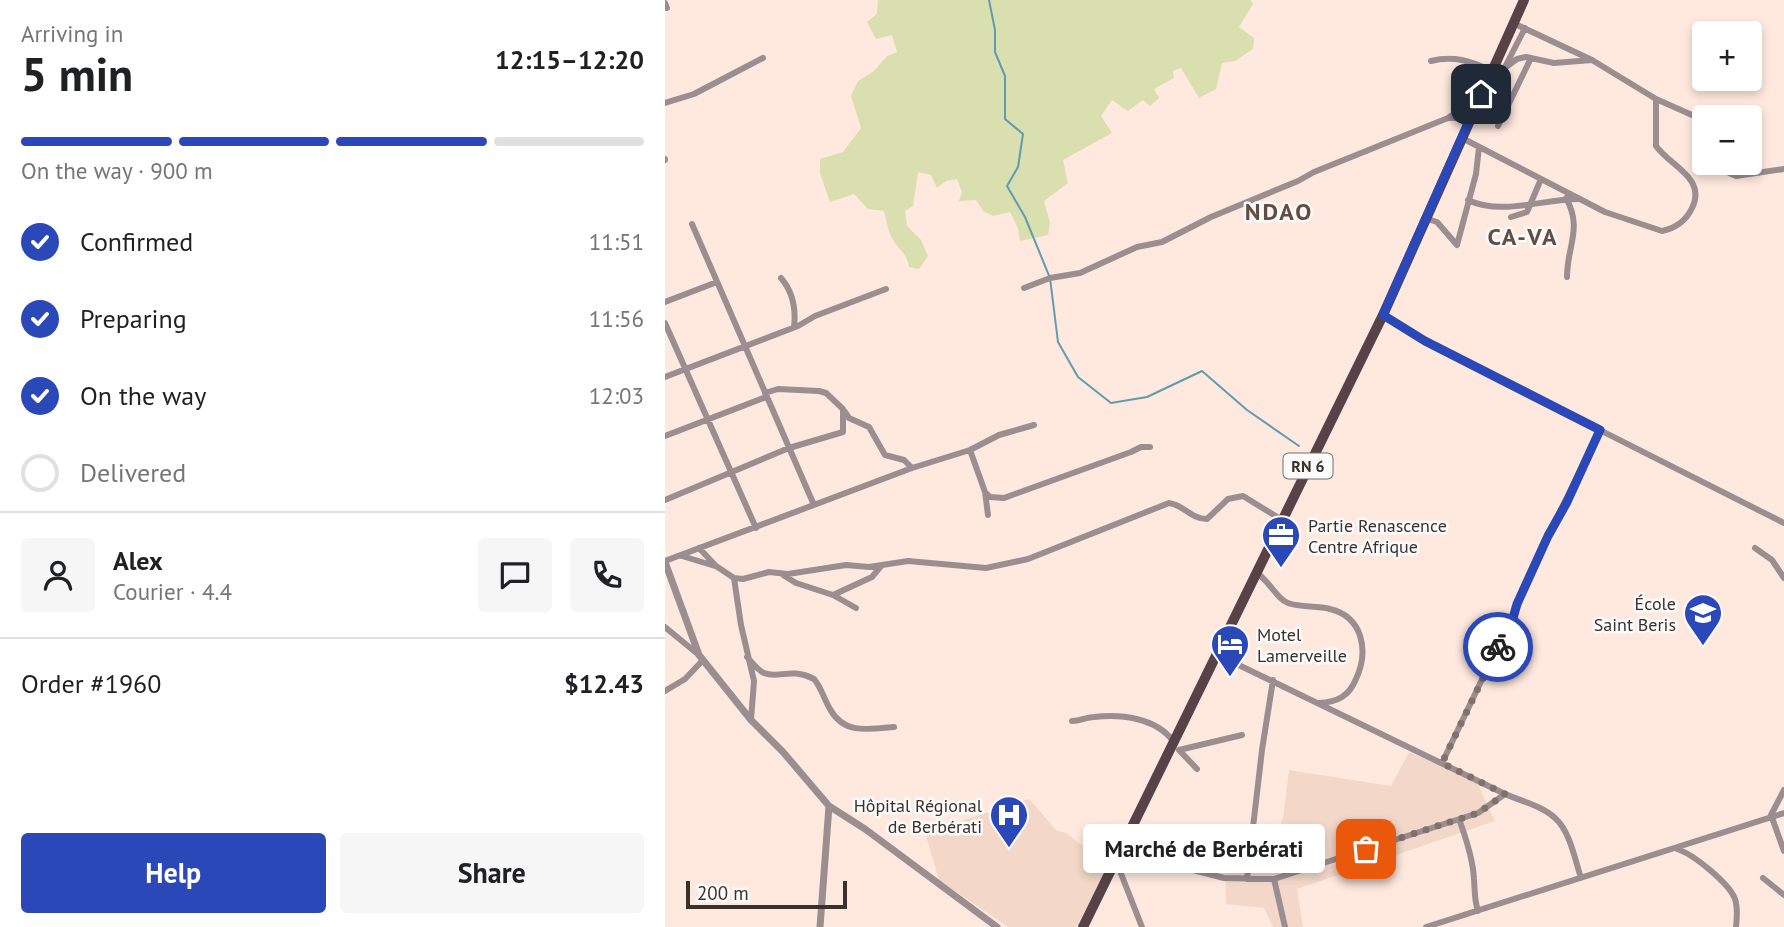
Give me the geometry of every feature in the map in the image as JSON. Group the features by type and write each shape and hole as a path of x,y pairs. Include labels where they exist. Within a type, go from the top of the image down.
{"main road":[{"name":"RN 6","path":"1083,927 1383,315 1524,0"}],"street":[{"path":"1513,23 1592,60 1656,99 1692,115"},
{"path":"1504,68 1525,28"},
{"path":"665,103 694,94 763,58"},
{"path":"1431,61 1444,58 1461,59 1492,71"},
{"path":"1487,82 1517,59 1531,58 1554,63 1592,60"},
{"path":"1498,126 1531,58"},
{"path":"1024,288 1050,278 1080,273 1137,247 1162,242 1314,172 1448,118 1481,94"},
{"path":"1462,138 1605,212 1662,231 1671,229 1688,217 1696,202 1696,191 1678,165 1656,146 1656,99"},
{"path":"1448,118 1457,118 1468,124"},
{"path":"1425,218 1437,222 1457,245 1476,174 1479,147"},
{"path":"1762,172 1784,169"},
{"path":"1511,217 1527,212 1541,179"},
{"path":"1559,188 1574,213 1575,226 1567,277"},
{"path":"1468,200 1486,206 1580,199"},
{"path":"692,225 814,505"},
{"path":"781,278 793,302 794,327"},
{"path":"665,302 717,282"},
{"path":"665,377 886,289"},
{"path":"1383,315 1425,341 1784,523"},
{"path":"665,323 756,528"},
{"path":"665,436 779,389 820,391 843,409 846,415 869,427 885,455 904,460 912,468"},
{"path":"665,500 789,448 843,432 843,409"},
{"path":"701,658 665,561 912,468 970,450 999,435 1034,425"},
{"path":"1442,763 1497,648 1511,625 1517,604 1548,536 1600,430"},
{"path":"985,492 990,497 1004,498 1141,447 1150,447"},
{"path":"970,450 985,492 988,515"},
{"path":"699,548 716,566 734,578 752,578 769,572 800,573 846,565 881,566 914,561 975,568 996,567 1028,559 1169,503 1176,504 1196,518 1207,519 1228,499 1243,496 1282,520"},
{"path":"1755,548 1772,560 1784,578"},
{"path":"680,555 716,566"},
{"path":"833,595 872,577 881,566"},
{"path":"781,573 796,583 833,595 856,608"},
{"path":"1257,573 1267,580 1282,600 1297,605 1331,609 1346,615 1358,627 1363,643 1359,673 1343,698 1329,703 1316,703"},
{"path":"734,578 747,657 754,681 751,720"},
{"path":"665,626 701,658 751,720 783,752 829,806 865,829 997,927"},
{"path":"1218,655 1555,817 1563,828 1581,878"},
{"path":"747,657 760,671 767,674 791,672 814,679 831,712 845,727 857,730 894,727"},
{"path":"665,691 685,679 701,658"},
{"path":"1247,879 1273,680"},
{"path":"1072,721 1093,716 1137,719 1165,730 1174,746 1197,769"},
{"path":"1174,746 1242,734"},
{"path":"1784,790 1771,815 1784,851"},
{"path":"1118,856 1224,878 1274,879 1478,813 1505,794"},
{"path":"820,927 829,806"},
{"path":"1426,927 1784,813"},
{"path":"1459,819 1468,841 1474,876 1473,896 1478,911"},
{"path":"1675,848 1698,860 1732,893 1737,912 1737,927"},
{"path":"1118,856 1142,927"},
{"path":"1763,878 1784,895"},
{"path":"1274,879 1285,927"},
{"path":"1454,918 1457,927"}],"shaded area":[{"path":"1409,752 1476,780 1495,821 1297,889 1303,927 1273,927 1264,908 1226,904 1225,856 1272,844 1283,818 1289,770 1391,786"},
{"name":"Hôpital Régional de Berbérati","path":"1029,799 1056,830 1066,833 1109,865 1076,927 1008,927 939,880 925,833"}],"green space":[{"path":"878,0 1251,0 1253,4 1239,27 1254,38 1253,49 1235,61 1222,63 1216,89 1199,98 1181,68 1173,71 1174,78 1154,89 1159,98 1150,106 1143,100 1128,111 1112,100 1101,116 1112,133 1063,160 1068,183 1044,201 1050,223 1048,235 1020,241 1018,228 1010,212 993,216 983,211 976,200 959,201 962,192 957,179 946,181 937,188 931,175 918,172 913,206 905,211 907,226 921,240 928,256 919,269 909,267 891,236 884,211 868,209 854,194 830,202 820,173 820,159 843,152 861,128 851,96 858,81 874,71 887,56 897,52 892,35 876,39 867,22 877,14"}],"waterway":[{"path":"989,0 995,30 995,52 1005,76 1005,119 1023,134 1018,167 1007,186 1025,217 1050,278 1058,342 1078,377 1111,403 1147,397 1202,371 1247,410 1299,446"}],"way so far":[{"path":"1366,849 1478,813 1505,794 1442,763 1498,647"}],"place":[{"name":"Partie Renascence Centre Afrique","path":"1281,569"},
{"name":"École Saint Beris","path":"1703,647"},
{"name":"Motel Lamerveille","path":"1230,678"},
{"name":"Hôpital Régional de Berbérati","path":"1009,849"},
{"name":"Marché de Berbérati","path":"1366,849"}],"district":[{"name":"NDAO","path":"1279,211"},
{"name":"CA-VA","path":"1523,236"}],"route":[{"path":"1481,94 1383,315 1425,341 1600,430 1548,536 1517,604 1511,625 1498,647"}]}
